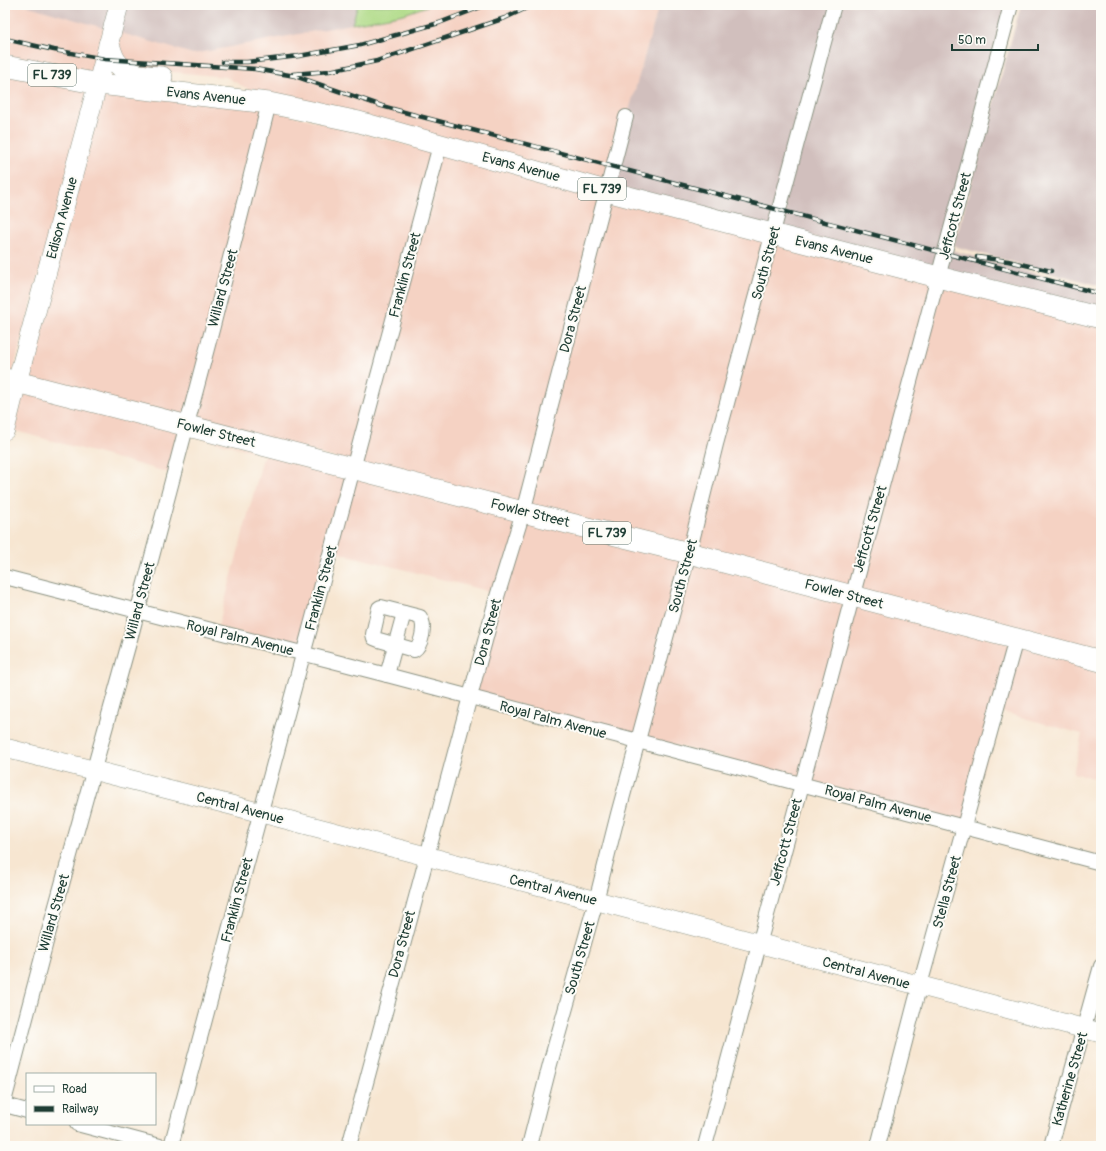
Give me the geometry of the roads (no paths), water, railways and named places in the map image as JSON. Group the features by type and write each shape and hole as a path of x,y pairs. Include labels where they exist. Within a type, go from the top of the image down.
{"main road":[{"path":"109,44 117,64 127,71 142,75 225,83 264,102"},
{"name":"Evans Avenue","path":"5,66 99,84 264,102 359,122 606,191 1101,318"},
{"name":"Fowler Street","path":"11,380 186,426 353,467 522,512 689,553 1101,661"}],"street":[{"name":"Edison Avenue","path":"5,430 11,380 99,84 119,5"},
{"name":"South Street","path":"529,1146 552,1056 596,901 834,5"},
{"name":"Jeffcott Street","path":"705,1146 1011,5"},
{"name":"Willard Street","path":"5,1098 137,612 236,237 264,102"},
{"name":"Dora Street","path":"348,1146 496,600 522,512 626,117"},
{"name":"Franklin Street","path":"171,1146 440,145"},
{"name":"Royal Palm Avenue","path":"5,577 964,826 1101,863"},
{"path":"381,607 404,613 420,617 422,620 423,626 418,645 414,650 374,638 373,634 378,608 381,607"},
{"path":"387,676 404,613"},
{"name":"Stella Street","path":"878,1146 920,987 1016,639"},
{"name":"Central Avenue","path":"5,748 1092,1031"},
{"name":"Katherine Street","path":"1051,1146 1092,1031 1101,966"},
{"path":"5,1105 26,1111"},
{"path":"81,1125 160,1146"}],"railway":[{"path":"223,62 247,62 299,56 360,45 439,23 486,5"},
{"path":"293,74 329,71 377,61 505,18 533,5"},
{"path":"5,39 105,59 255,69 295,76 382,106 415,115 1101,294"},
{"path":"977,257 1008,261 1051,271"}]}
